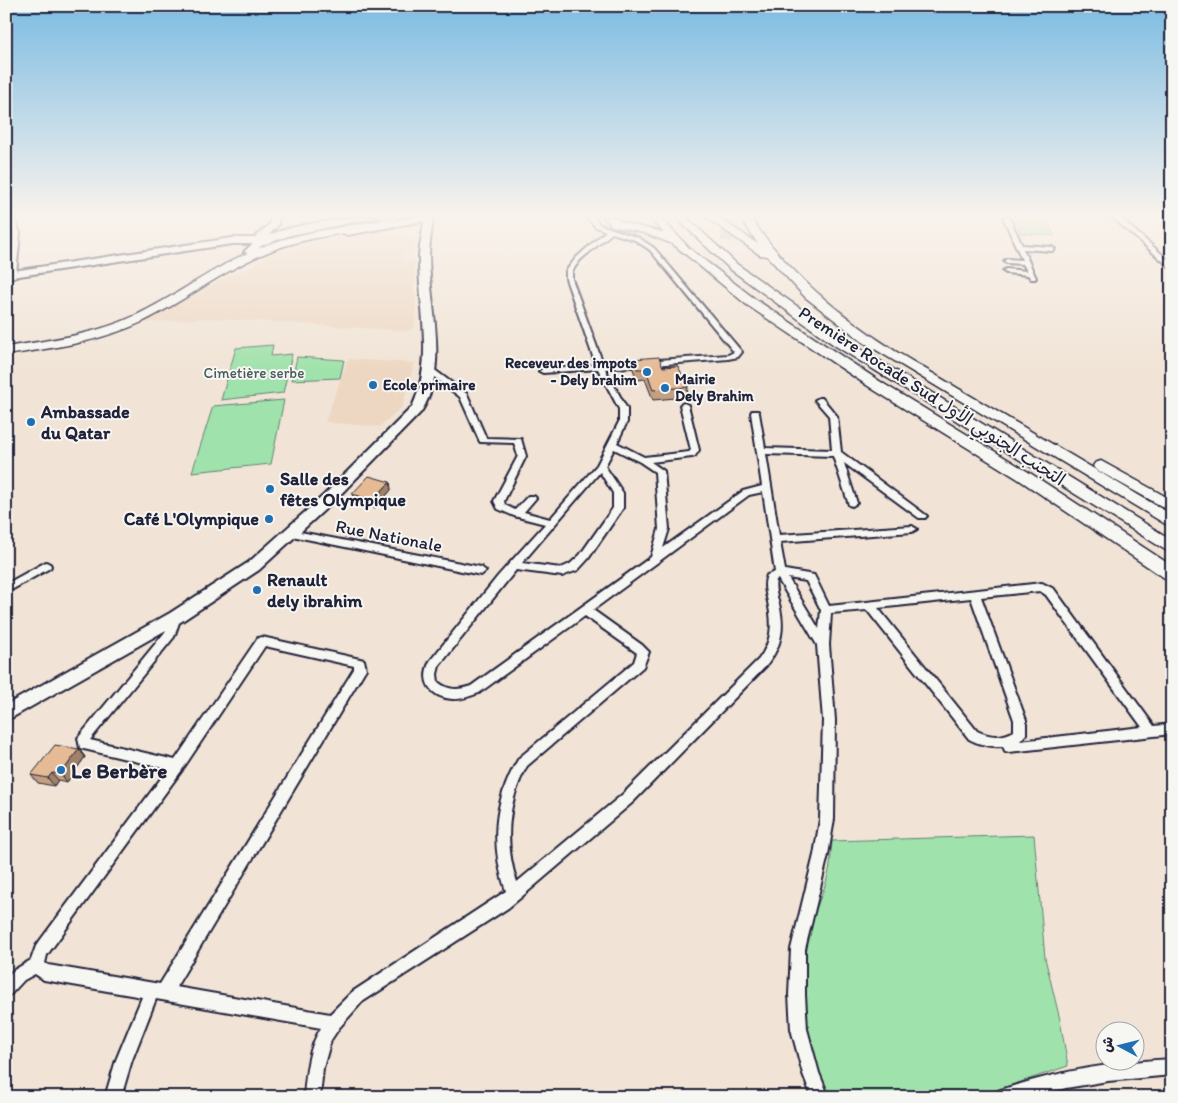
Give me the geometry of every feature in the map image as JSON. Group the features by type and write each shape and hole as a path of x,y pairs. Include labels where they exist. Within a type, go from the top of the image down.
{"highway":[{"path":"6,345 77,332 124,317 215,268"},
{"path":"6,351 82,338 134,321 220,268"},
{"name":"Première Rocade Sud التجنب الجنوبي الأول","path":"707,268 794,331 879,387 1024,476 1172,575"},
{"name":"Première Rocade Sud التجنب الجنوبي الأول","path":"736,268 848,347 1172,548"},
{"path":"783,268 816,301 876,344 1172,523"},
{"path":"795,268 845,312 906,353 983,400 1172,507"}],"main road":[{"path":"6,714 176,618 254,566 330,498 417,409 424,397 429,370 421,268"}],"street":[{"path":"10,274 47,268"},
{"path":"571,268 569,279 602,368 623,409 624,417 601,466 550,522 516,566 434,664 431,674 432,684 442,693 458,696 475,690 746,493 766,488"},
{"path":"543,371 602,368 735,355 738,352 668,268"},
{"path":"1006,271 1032,276 1029,268"},
{"path":"429,370 464,396 483,440 518,441 522,456 499,501 501,507 517,514 550,522"},
{"path":"820,400 833,416 837,453 852,503"},
{"path":"644,460 692,454 695,450 684,405"},
{"path":"755,414 781,573 823,645"},
{"path":"612,444 644,460 659,471 664,529 654,560"},
{"path":"761,452 837,453 922,516"},
{"path":"516,566 562,572 574,567 584,557 618,508 618,493 601,466"},
{"path":"517,514 531,498"},
{"path":"774,539 912,529"},
{"name":"Rue Nationale","path":"290,533 481,571"},
{"path":"6,589 46,566"},
{"path":"312,1097 324,1037 333,1022 357,997 407,966 514,894 628,798 763,662 773,650 778,633 770,582 771,578 781,573 810,578 826,610 823,645 829,720 827,819 821,855 798,949 797,995 799,1029 811,1074 821,1097"},
{"path":"826,610 1042,587 1050,592 1152,732"},
{"path":"869,605 973,735 981,740 990,742 1015,738 1020,734 1020,720 974,593"},
{"path":"514,894 504,864 504,818 514,775 524,762 639,664 643,658 642,652 638,648 585,610"},
{"path":"176,618 170,634 84,738 84,744 178,766"},
{"path":"6,989 19,975 37,965 41,951 178,766 262,641 360,663 360,669 158,992 124,1060 113,1097"},
{"path":"1009,748 1172,729"},
{"path":"37,965 44,972 333,1022"},
{"path":"1004,1097 1082,1076 1126,1069 1172,1067"}],"shaded area":[{"path":"247,268 415,268 415,284 412,291 416,293 415,327 408,331 208,318 144,323 145,320 210,285"},
{"name":"Ecole primaire","path":"348,359 414,363 402,407 379,427 325,422"}],"green space":[{"name":"Cimetière serbe","path":"273,345 271,356 292,354 283,393 221,400 236,348"},
{"path":"297,357 344,360 340,378 292,380"},
{"path":"284,400 271,464 192,472 213,406"},
{"path":"1034,835 1045,958 1060,1020 1068,1066 976,1097 830,1097 814,1053 809,1030 804,984 809,938 814,915 829,871 832,841"}],"building":[{"path":"659,357 663,367 678,366 688,387 653,390 646,369 637,369 633,359"},
{"path":"369,476 390,482 373,500 352,494"},
{"path":"55,745 79,749 61,774 52,773 48,778 31,775"}],"place":[{"name":"Receveur des impots - Dely brahim","path":"647,372"},
{"name":"Ecole primaire","path":"373,385"},
{"name":"Mairie Dely Brahim","path":"665,388"},
{"name":"Ambassade du Qatar","path":"31,422"},
{"name":"Salle des fêtes Olympique","path":"270,489"},
{"name":"Café L'Olympique","path":"269,519"},
{"name":"Renault dely ibrahim","path":"257,590"},
{"name":"Le Berbère","path":"61,770"}]}
